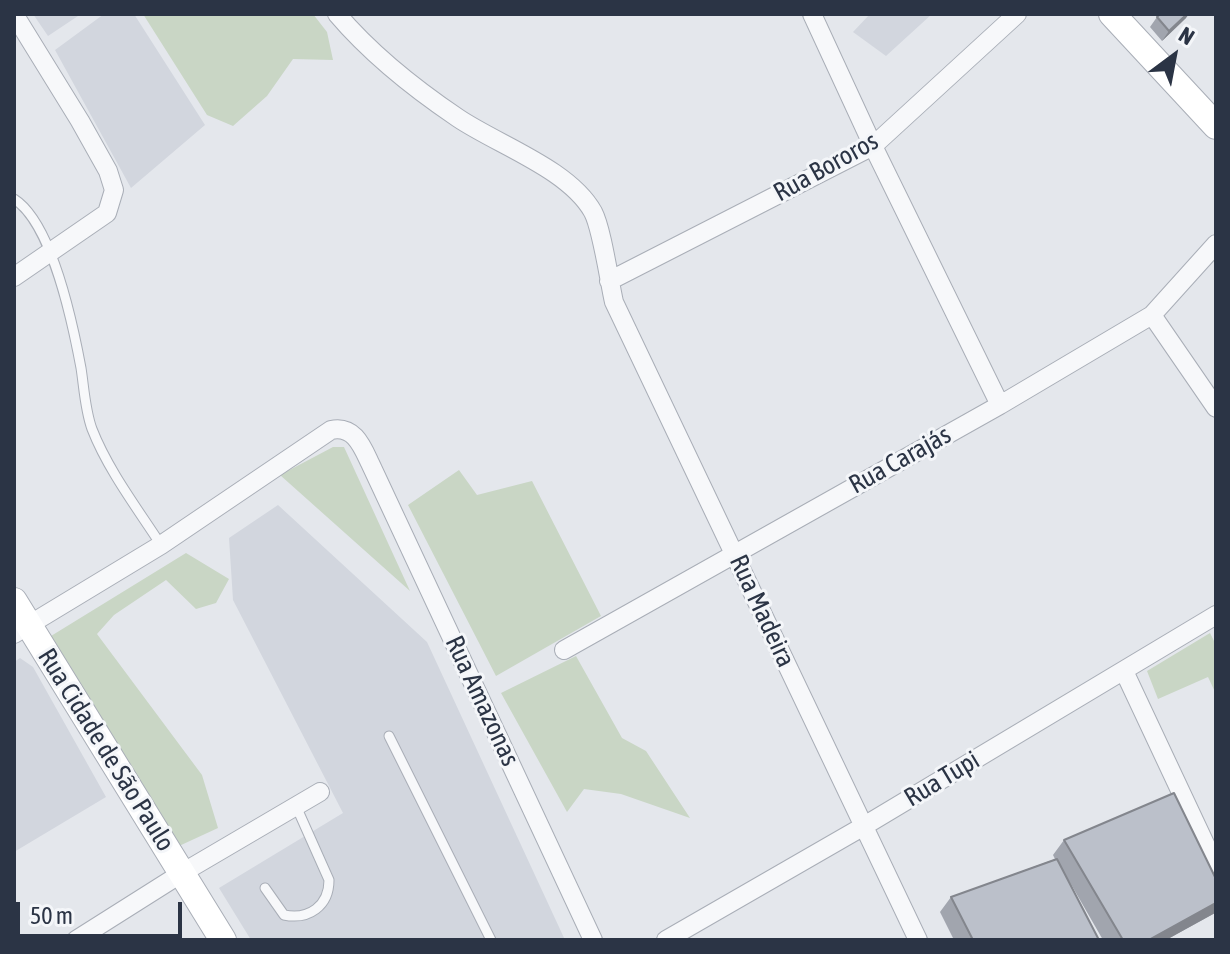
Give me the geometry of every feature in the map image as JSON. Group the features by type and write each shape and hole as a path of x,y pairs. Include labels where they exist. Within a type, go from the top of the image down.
{"street":[{"path":"14,14 80,121 108,171 114,190 107,213 14,277"},
{"name":"Rua Madeira","path":"337,14 380,58 443,108 556,175 579,192 594,214 614,302 918,940"},
{"path":"812,14 1000,405"},
{"name":"Rua Bororos","path":"609,281 873,146 1017,14"},
{"path":"1112,14 1216,126"},
{"name":"Rua Carajás","path":"564,650 1000,405 1152,315 1216,244"},
{"path":"1152,315 1216,408"},
{"name":"Rua Amazonas","path":"161,545 331,430 348,431 358,439 593,940"},
{"path":"21,630 161,545"},
{"name":"Rua Cidade de São Paulo","path":"14,601 21,630 223,940"},
{"name":"Rua Tupi","path":"666,940 864,826 1216,615"},
{"path":"1124,671 1216,867"},
{"path":"76,940 320,792"}],"lane":[{"path":"14,199 33,221 52,253 77,344 91,427 121,484 161,545"},
{"path":"389,736 491,940"},
{"path":"265,888 284,915 296,917 312,912 329,893 329,880 296,806"}],"shaded area":[{"path":"33,14 81,14 48,36"},
{"path":"104,14 134,14 205,125 131,188 55,50"},
{"path":"870,14 932,14 886,56 853,32"},
{"path":"278,505 427,642 565,940 251,940 219,888 343,813 233,600 229,538"},
{"path":"20,658 33,667 106,797 14,852 14,662"}],"green space":[{"path":"143,14 313,14 327,32 333,60 293,59 267,96 233,126 207,115"},
{"path":"333,447 344,447 410,591 280,475"},
{"path":"459,470 477,495 532,481 601,616 496,676 408,505"},
{"path":"186,553 229,579 216,603 196,609 166,580 114,615 97,634 202,775 218,828 179,846 51,636"},
{"path":"1210,633 1216,645 1216,694 1208,677 1158,699 1147,671"},
{"path":"576,656 622,738 646,751 690,818 621,794 584,789 567,812 501,693"}],"building":[{"path":"1160,14 1187,14 1169,31 1157,17"},
{"path":"1174,793 1216,879 1216,903 1149,940 1123,940 1064,840"},
{"path":"1057,859 1099,940 973,940 951,897"}]}
